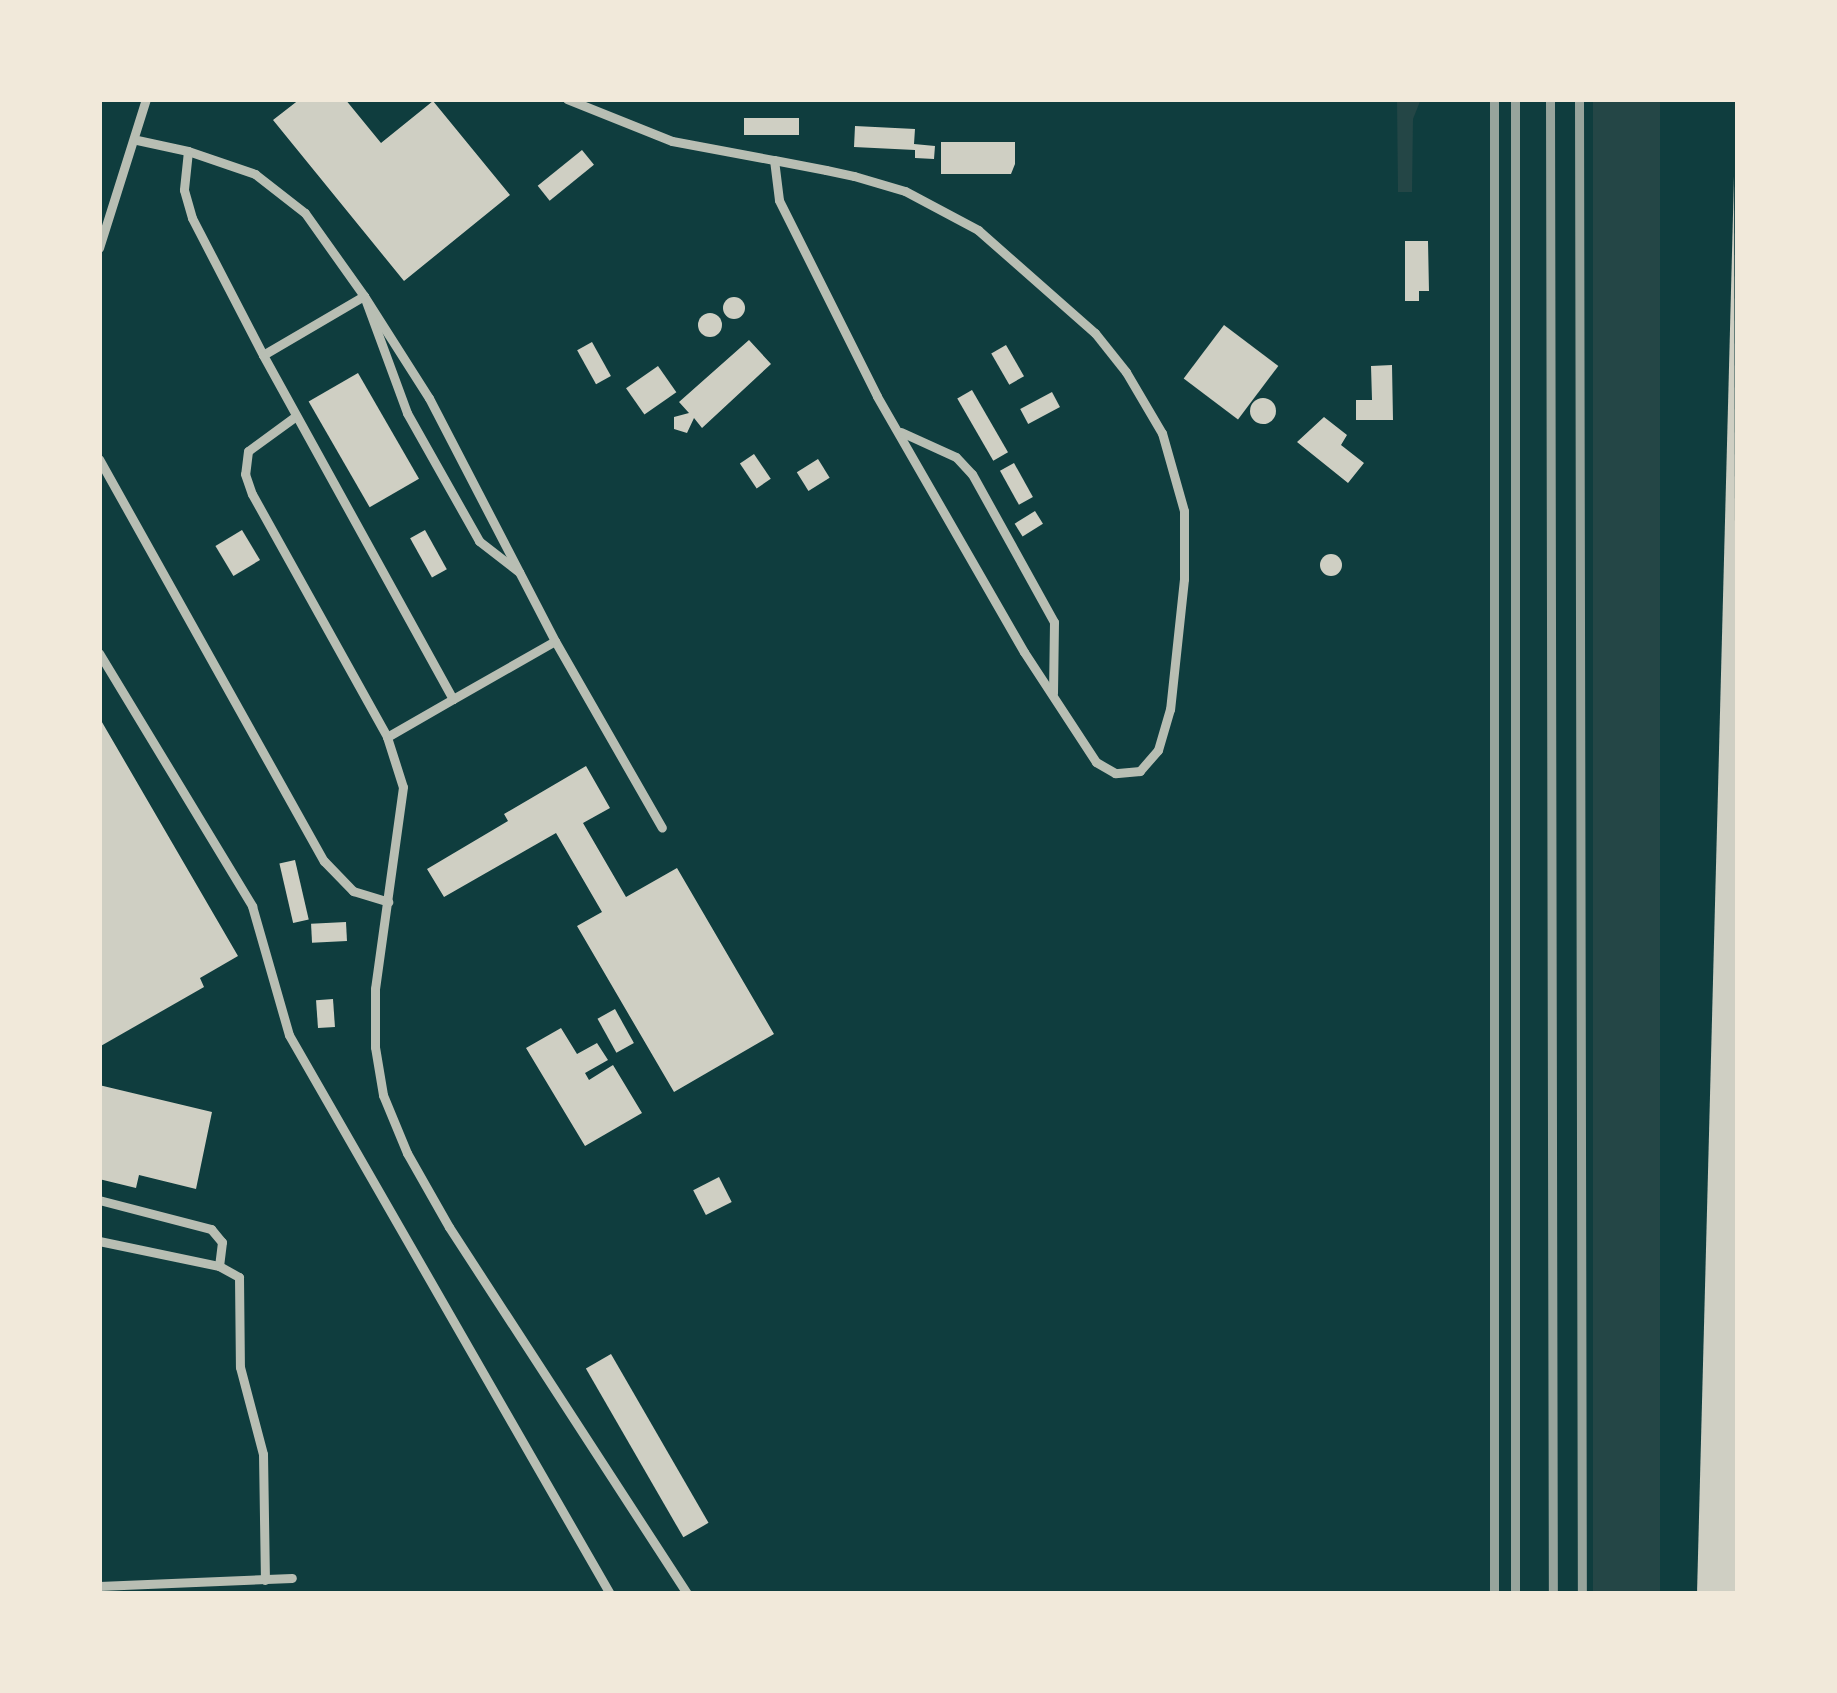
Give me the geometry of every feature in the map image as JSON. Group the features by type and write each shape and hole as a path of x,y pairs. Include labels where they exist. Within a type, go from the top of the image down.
{"lane":[{"path":"99,248 137,140 146,99"},
{"path":"567,99 654,136 774,160 905,190 978,230 1095,333 1146,401 1173,460 1186,538 1177,655 1162,739 1140,771 1115,773 1088,753 1056,704 895,428 779,200 774,160"},
{"path":"137,140 242,167 294,200 430,398 555,641 662,828"},
{"path":"188,151 184,190 192,218 262,355 453,699"},
{"path":"262,355 364,296"},
{"path":"364,296 394,384 425,446 479,541 519,572"},
{"path":"296,416 248,451 248,484 387,737 403,787 375,1047 378,1078 398,1133 464,1251 687,1594"},
{"path":"895,428 956,458 972,474 1054,622 1056,704"},
{"path":"99,459 324,861 353,891 388,902"},
{"path":"387,737 555,641"},
{"path":"99,652 242,886 267,950 289,1035 388,1198 610,1594"},
{"path":"99,1200 211,1229 222,1242 219,1266"},
{"path":"99,1241 219,1266 234,1272 241,1285 240,1367 263,1454 265,1580"},
{"path":"99,1586 292,1578"}],"shaded area":[{"path":"1397,99 1421,99 1413,119 1412,192 1398,192"},
{"path":"1593,99 1660,99 1660,1594 1593,1594"}],"building":[{"path":"300,99 345,99 381,143 433,101 510,195 404,281 273,120"},
{"path":"744,118 799,118 799,135 744,135"},
{"path":"855,126 915,129 914,144 935,146 934,159 915,158 915,150 854,147"},
{"path":"941,142 1015,142 1015,164 1011,174 941,174"},
{"path":"582,150 594,165 550,201 538,186"},
{"path":"1734,176 1738,1594 1697,1594"},
{"path":"1405,241 1428,241 1429,291 1419,291 1419,301 1405,301"},
{"path":"734,297 745,308 734,319 723,308"},
{"path":"710,313 722,325 710,337 698,325"},
{"path":"1224,325 1278,366 1238,419 1184,379"},
{"path":"749,340 771,364 702,428 694,418 687,433 674,429 674,417 689,413 679,402"},
{"path":"592,342 611,376 596,384 577,350"},
{"path":"1006,345 1024,376 1009,385 991,354"},
{"path":"1392,365 1393,420 1356,420 1356,400 1372,400 1371,366"},
{"path":"658,366 676,392 644,415 626,388"},
{"path":"358,373 419,479 370,507 309,402"},
{"path":"972,390 1008,452 993,461 957,398"},
{"path":"1052,392 1060,407 1028,424 1020,409"},
{"path":"1263,398 1276,411 1263,424 1250,411"},
{"path":"1324,417 1347,435 1341,445 1364,463 1348,483 1297,442"},
{"path":"754,454 771,479 757,488 740,464"},
{"path":"818,459 830,478 808,491 797,472"},
{"path":"1014,463 1033,497 1019,505 1000,471"},
{"path":"1035,511 1043,524 1023,536 1015,524"},
{"path":"242,530 260,560 233,576 215,546"},
{"path":"425,530 447,569 432,578 410,538"},
{"path":"1331,554 1342,565 1331,576 1320,565"},
{"path":"99,717 238,956 200,978 204,987 99,1047"},
{"path":"586,766 610,808 583,823 626,897 677,868 774,1034 674,1092 577,926 602,912 556,833 444,897 427,869 508,821 504,814"},
{"path":"295,860 309,919 293,923 279,864"},
{"path":"346,922 347,941 312,943 311,924"},
{"path":"333,999 335,1027 318,1028 316,1000"},
{"path":"615,1009 634,1043 616,1053 598,1019"},
{"path":"561,1028 577,1054 597,1043 608,1060 585,1073 589,1080 613,1065 642,1113 585,1146 526,1048"},
{"path":"99,1085 212,1112 196,1189 139,1175 136,1188 99,1179"},
{"path":"719,1177 732,1202 706,1215 693,1190"},
{"path":"611,1354 709,1523 683,1537 586,1368"}],"railway":[{"path":"1494,99 1494,1594"},
{"path":"1515,99 1515,1594"},
{"path":"1550,99 1553,1594"},
{"path":"1579,99 1582,1594"}]}
